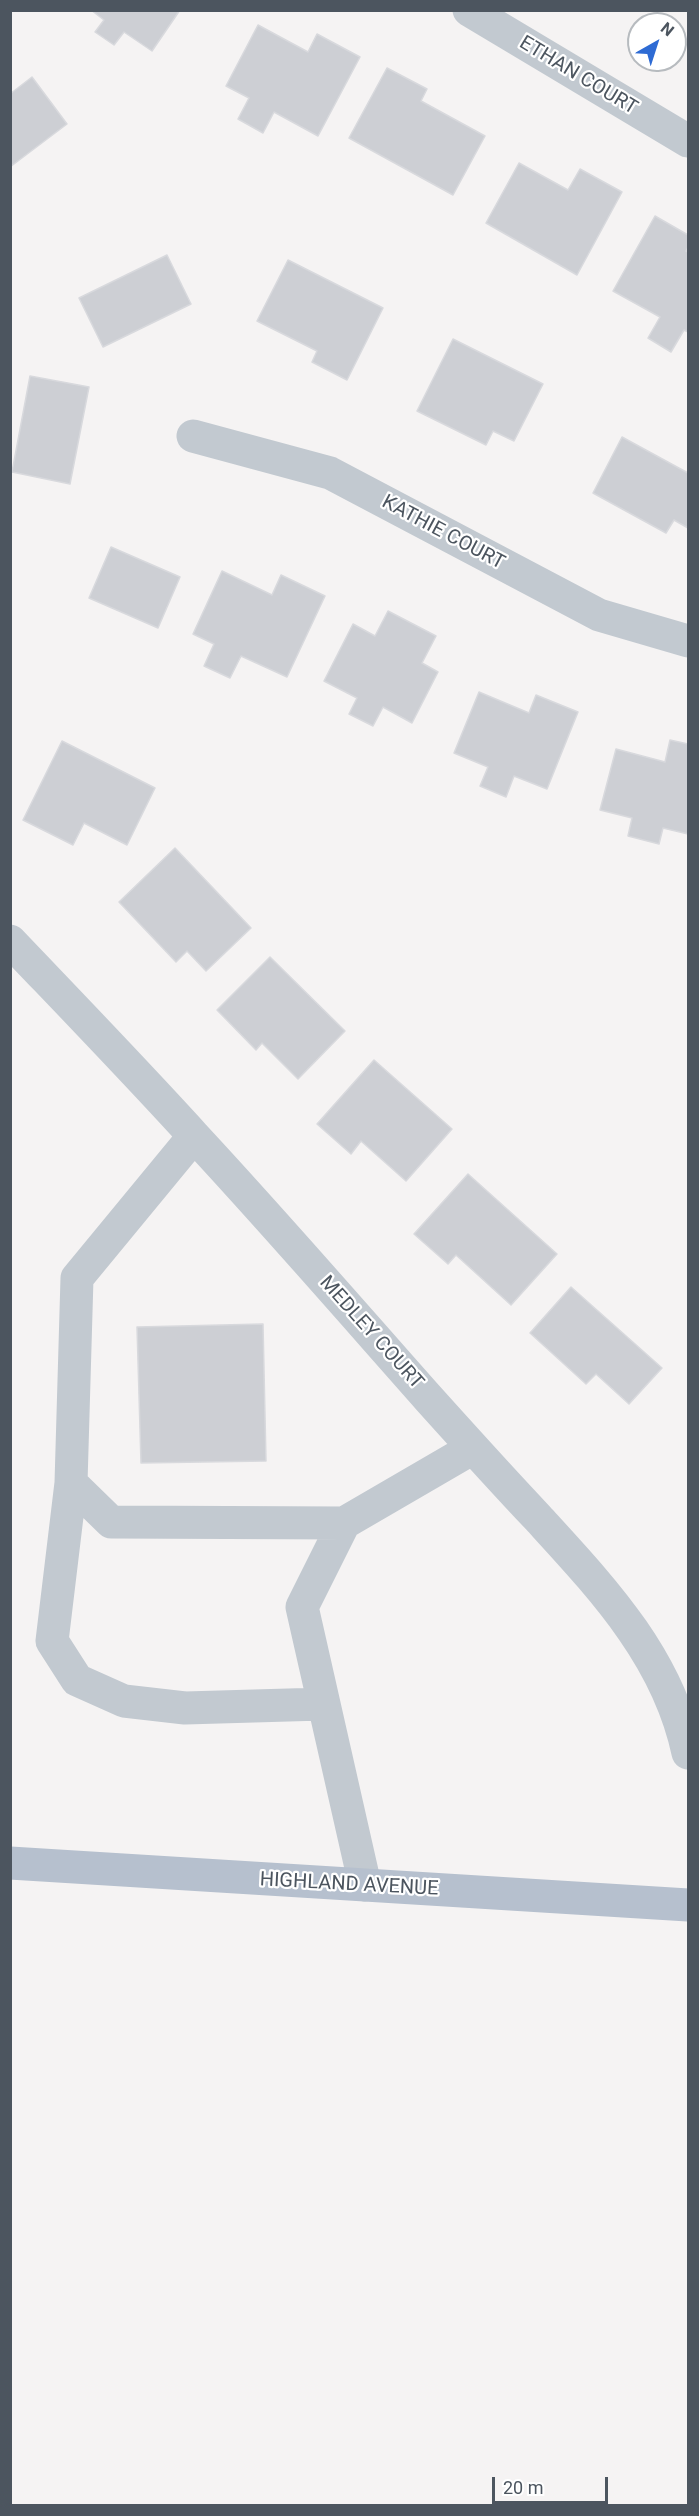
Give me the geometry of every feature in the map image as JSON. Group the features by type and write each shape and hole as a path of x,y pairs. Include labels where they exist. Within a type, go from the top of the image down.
{"main road":[{"name":"HIGHLAND AVENUE","path":"10,1863 688,1905"}],"street":[{"name":"ETHAN COURT","path":"469,10 688,141"},
{"name":"KATHIE COURT","path":"193,436 330,473 598,615 688,641"},
{"name":"MEDLEY COURT","path":"10,941 194,1136 473,1448 585,1569 648,1650 669,1690 684,1729 688,1753"},
{"path":"194,1136 77,1278 71,1483 52,1641 77,1680 124,1701 185,1708 324,1704"},
{"path":"71,1483 111,1522 344,1523 473,1448"},
{"path":"344,1523 302,1607 365,1885"}],"building":[{"path":"91,10 180,10 152,51 124,32 114,45 95,32 104,20"},
{"path":"258,25 308,52 317,34 360,57 318,136 274,112 263,133 238,119 249,98 226,86"},
{"path":"387,68 427,89 421,101 485,136 453,195 349,138"},
{"path":"32,77 67,124 10,167 10,94"},
{"path":"519,163 568,190 580,169 622,192 577,275 486,223"},
{"path":"655,216 688,235 686,251 688,252 688,332 684,330 671,352 648,338 660,317 613,291"},
{"path":"167,255 191,304 103,347 79,298"},
{"path":"288,260 383,308 347,380 312,362 317,351 257,321"},
{"path":"453,339 543,384 514,441 493,431 486,445 417,411"},
{"path":"30,376 89,387 70,484 12,472"},
{"path":"622,437 688,473 688,528 674,520 666,533 593,493"},
{"path":"111,547 180,577 158,628 89,598"},
{"path":"222,571 272,595 281,575 325,596 287,677 241,656 230,678 204,666 214,644 193,634"},
{"path":"388,611 436,636 422,663 438,672 412,723 383,707 373,726 349,714 357,698 324,681 353,624 375,636"},
{"path":"479,692 529,713 536,695 578,712 547,789 514,776 506,797 480,786 488,767 454,753"},
{"path":"670,740 688,744 688,834 663,828 659,844 628,836 632,818 600,810 616,749 665,762"},
{"path":"62,741 155,788 127,845 84,823 73,845 23,820"},
{"path":"175,848 251,928 206,971 187,951 176,962 119,902"},
{"path":"270,957 345,1031 298,1079 262,1043 256,1050 217,1010"},
{"path":"374,1060 452,1129 406,1181 361,1141 351,1154 317,1124"},
{"path":"468,1174 557,1254 511,1305 456,1255 448,1264 414,1234"},
{"path":"571,1287 662,1368 629,1404 596,1374 586,1384 530,1333"},
{"path":"263,1324 266,1461 141,1463 137,1327"}]}
